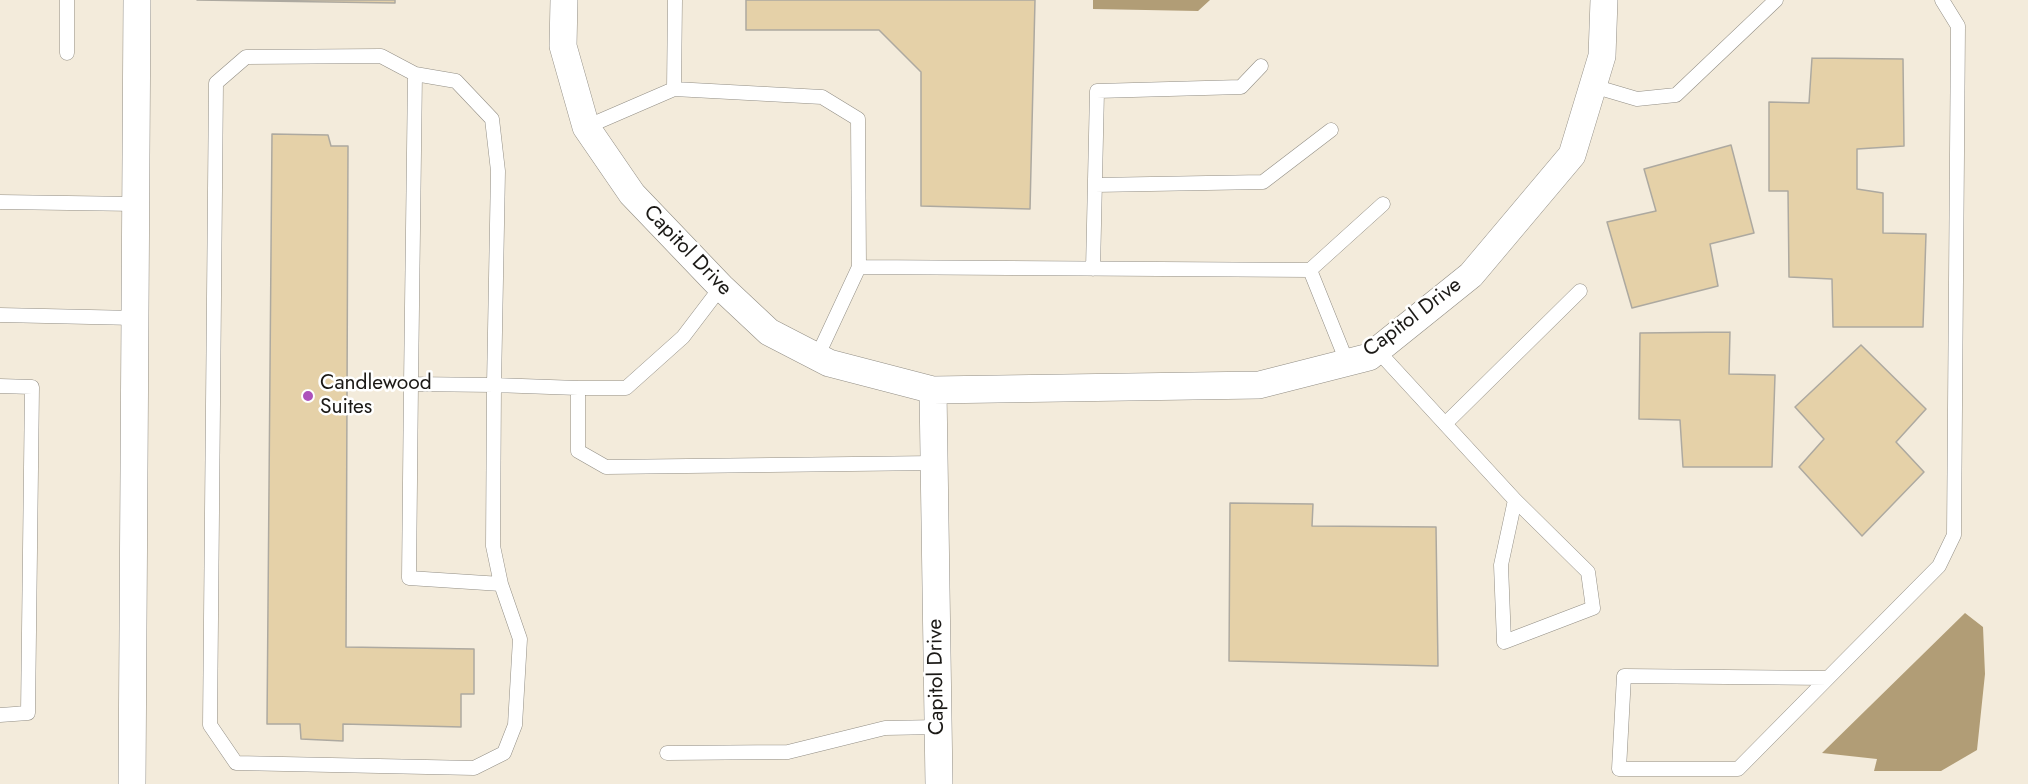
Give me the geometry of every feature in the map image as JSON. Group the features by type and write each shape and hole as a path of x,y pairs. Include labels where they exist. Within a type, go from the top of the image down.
{"street":[{"path":"132,784 137,0"},
{"name":"Capitol Drive","path":"564,0 563,46 586,127 632,194 769,332 829,363 933,390 1258,385 1369,357 1471,275 1572,155 1602,57 1604,0"},
{"name":"Capitol Drive","path":"933,390 939,784"}],"lane":[{"path":"67,0 67,53"},
{"path":"674,89 675,0"},
{"path":"1593,86 1637,99 1676,95 1776,0"},
{"path":"1828,678 1624,676 1619,769 1738,769 1939,566 1954,535 1958,26 1942,0"},
{"path":"381,56 415,74 456,81 492,119 498,171 494,385 493,546 501,584 520,639 516,725 504,753 474,768 236,764 210,725 216,83 246,57 381,56"},
{"path":"1093,269 1096,91 1241,87 1261,66"},
{"path":"415,74 409,578 501,584"},
{"path":"586,127 674,89 822,98 858,119 859,267 817,357"},
{"path":"1095,185 1263,182 1331,130"},
{"path":"0,202 136,204"},
{"path":"859,267 1310,270 1383,204"},
{"path":"1310,270 1347,362"},
{"path":"411,384 626,388 683,337 722,287"},
{"path":"1445,424 1580,291"},
{"path":"0,315 135,318"},
{"path":"1377,350 1515,500 1588,572 1593,608 1504,642 1501,565 1515,500"},
{"path":"0,386 32,387 27,713 0,715"},
{"path":"578,388 578,451 606,467 934,463"},
{"path":"667,753 788,752 885,728 938,727"}],"shaded area":[{"path":"0,0 2028,0 2028,784 0,784"},
{"path":"1093,0 1210,0 1198,11 1093,9"},
{"path":"1965,613 1983,627 1985,674 1977,750 1941,771 1874,771 1877,759 1822,753"}],"building":[{"path":"197,0 395,0 395,3"},
{"path":"746,0 1035,0 1030,209 921,206 921,72 879,30 746,30"},
{"path":"1812,58 1903,59 1904,146 1857,149 1857,189 1883,193 1883,233 1926,234 1923,327 1833,327 1832,279 1789,277 1788,191 1769,191 1769,102 1809,103"},
{"name":"Candlewood Suites","path":"272,134 328,135 331,146 348,146 346,647 474,649 474,694 461,694 461,727 343,724 343,741 301,739 300,724 267,724"},
{"path":"1731,145 1754,233 1710,244 1718,286 1632,308 1607,222 1656,211 1644,169"},
{"path":"1730,332 1729,374 1775,375 1772,467 1683,467 1680,420 1639,419 1640,333"},
{"path":"1861,345 1926,409 1896,442 1924,472 1862,536 1799,467 1824,439 1795,407"},
{"path":"1230,503 1313,504 1312,526 1436,527 1438,666 1229,661"}],"place":[{"name":"Candlewood Suites","path":"308,396"}]}
